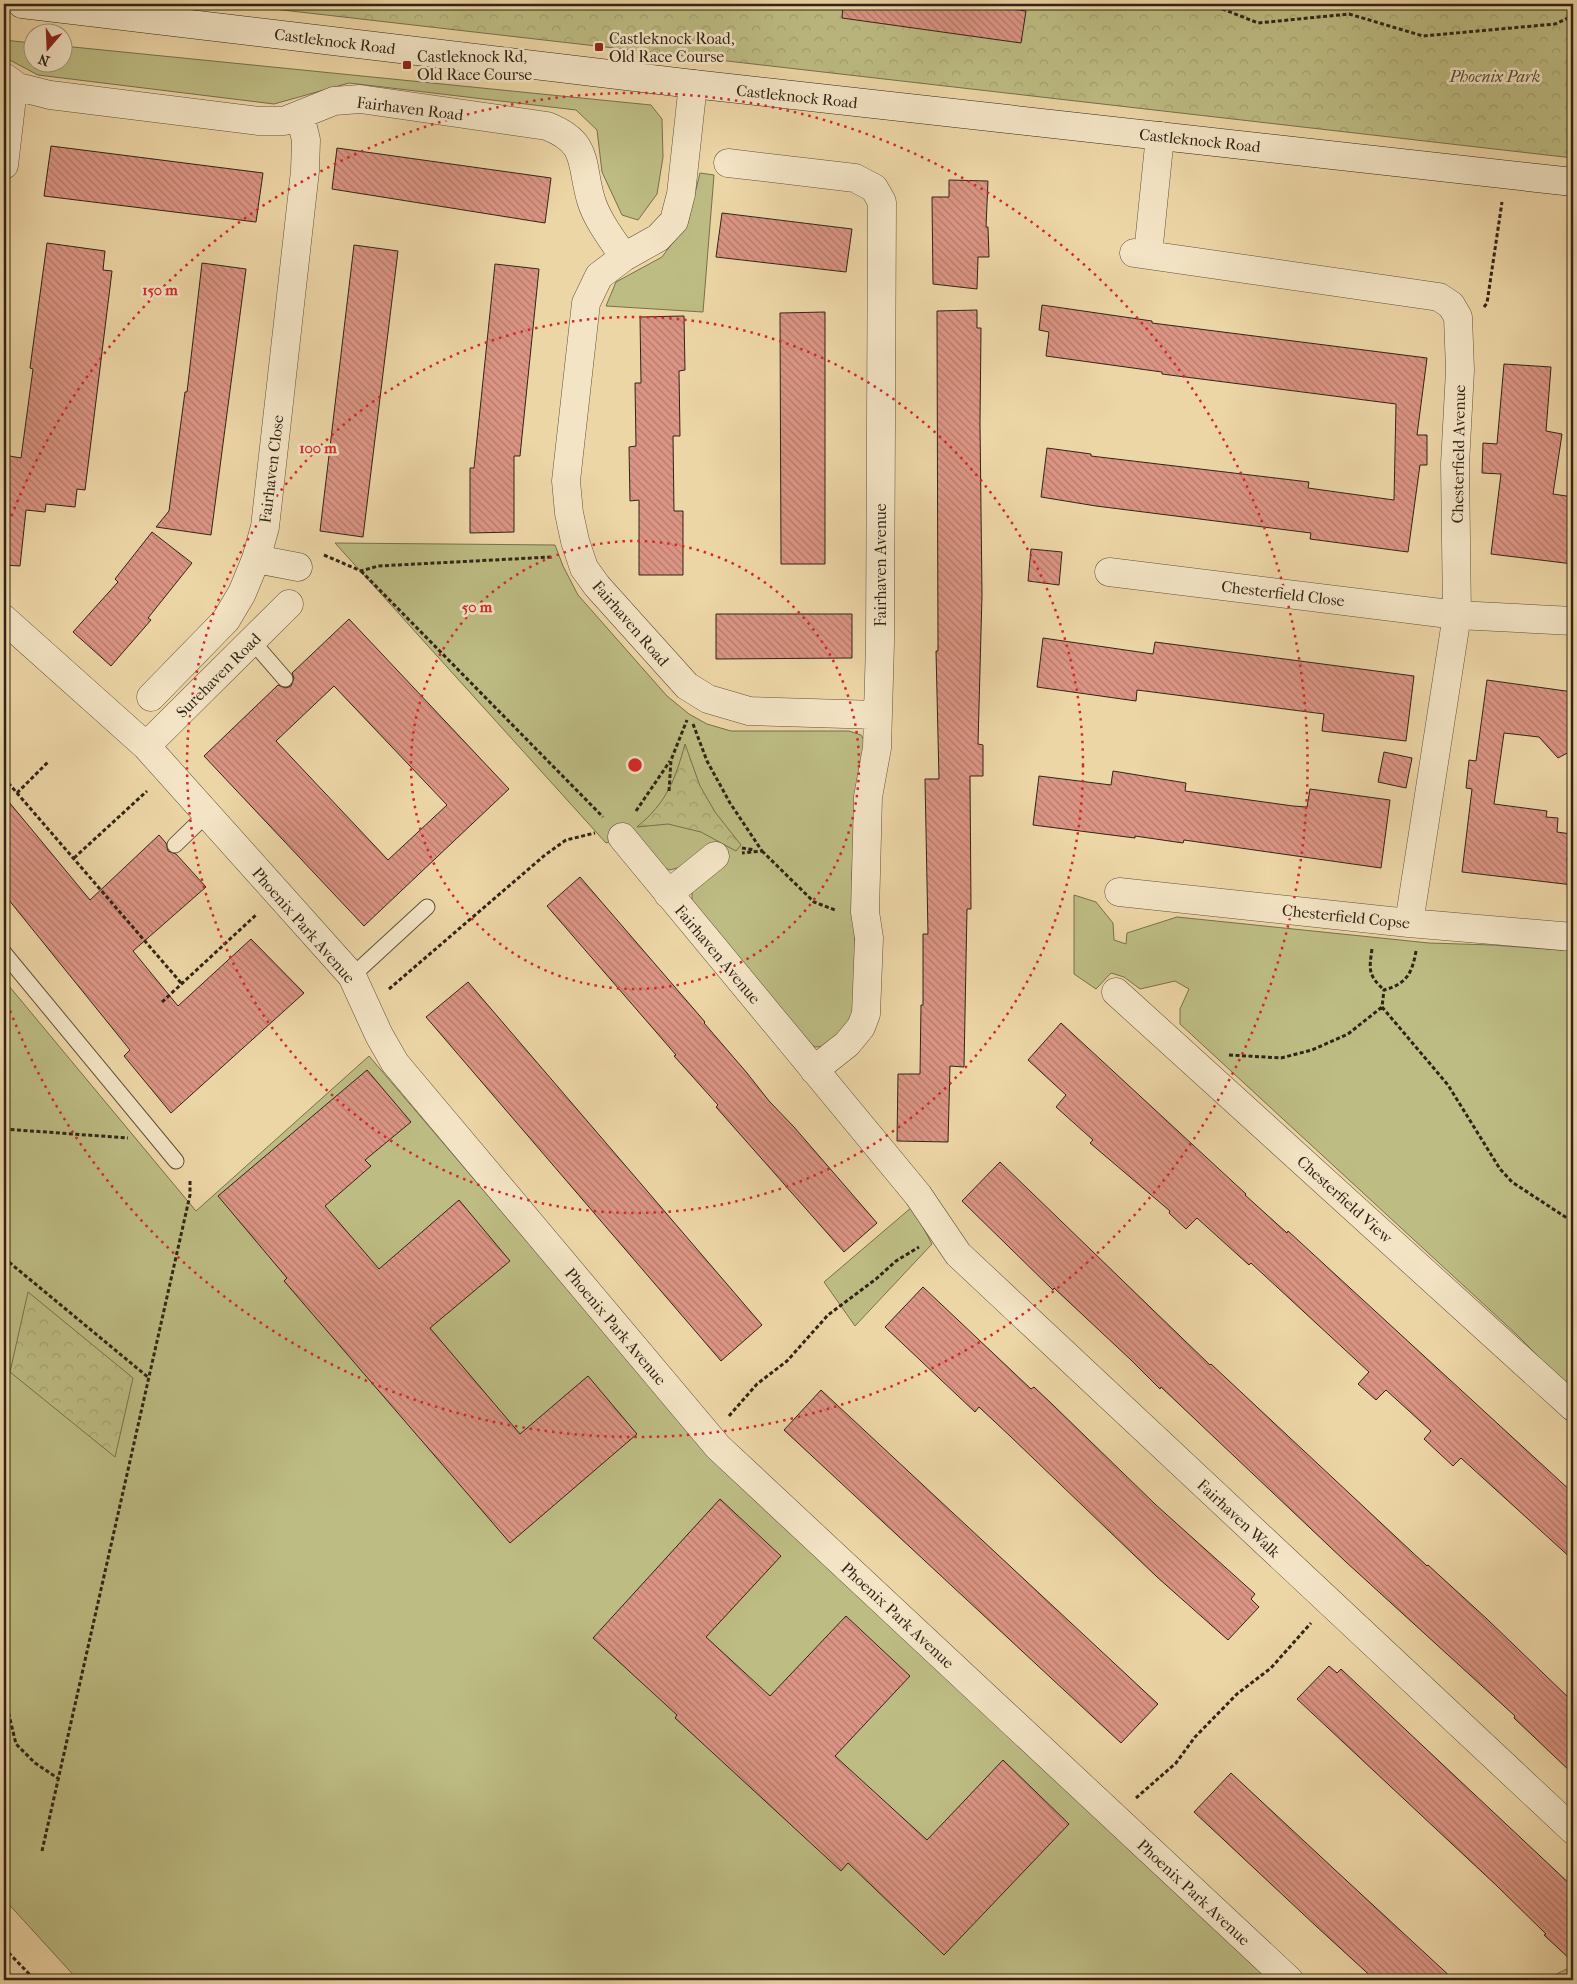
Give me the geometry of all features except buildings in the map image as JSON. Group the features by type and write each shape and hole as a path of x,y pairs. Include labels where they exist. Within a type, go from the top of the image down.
{"street":[{"name":"Castleknock Road","path":"22,4 693,84 1573,182"},
{"name":"Fairhaven Road","path":"11,82 50,95 259,121 284,121 334,100 360,99 547,126 564,132 574,142 583,158 592,201 607,232 624,257"},
{"path":"4,165 12,97 11,82"},
{"name":"Fairhaven Road","path":"693,84 681,194 674,221 658,238 624,257 599,276 586,303 566,481 569,513 578,550 584,568 597,586 687,686 708,700 749,711 878,715"},
{"name":"Fairhaven Close","path":"151,697 226,620 242,593 256,559 265,527 305,171 306,140 300,115"},
{"name":"Chesterfield Avenue","path":"1160,136 1141,253 1438,297 1451,305 1458,317 1460,370 1455,464 1457,615 1414,923"},
{"name":"Fairhaven Avenue","path":"728,164 855,178 874,188 882,202 878,715 877,748 868,797 865,912 869,938 866,1014 861,1027 847,1044 814,1070"},
{"path":"256,559 298,567"},
{"name":"Chesterfield Close","path":"1109,572 1457,615 1573,622"},
{"name":"Surehaven Road","path":"146,746 289,604"},
{"name":"Phoenix Park Avenue","path":"4,619 146,746 352,976 379,1035 395,1063 718,1447 1289,1980"},
{"name":"Fairhaven Avenue","path":"620,834 918,1196"},
{"path":"668,894 727,852"},
{"name":"Chesterfield Copse","path":"1119,892 1414,923 1573,937"},
{"name":"Chesterfield View","path":"1116,992 1573,1407"},
{"name":"Fairhaven Walk","path":"918,1196 958,1254 1573,1830"}],"lane":[{"path":"252,642 285,679"},
{"path":"175,845 207,814"},
{"path":"352,976 427,907"},
{"path":"4,953 176,1161"}],"path":[{"path":"1210,4 1258,23 1349,14 1423,36 1556,24 1573,16"},
{"path":"1482,310 1487,303 1506,174"},
{"path":"298,567 303,549 329,556 361,571 620,834"},
{"path":"361,571 378,566 554,556 578,550"},
{"path":"620,834 671,760 689,714 707,761 730,803 762,851 814,902 866,921"},
{"path":"669,791 671,760"},
{"path":"17,793 48,762"},
{"path":"74,858 169,771"},
{"path":"4,778 182,984"},
{"path":"367,1008 545,855 566,840 589,834 620,834"},
{"path":"727,852 762,851"},
{"path":"162,1002 278,894"},
{"path":"1376,919 1369,969 1374,980 1384,990"},
{"path":"1384,990 1397,986 1408,976 1414,966 1414,923"},
{"path":"1199,1067 1213,1054 1282,1058 1312,1050 1348,1034 1382,1007 1384,990"},
{"path":"1382,1007 1448,1085 1500,1169 1512,1182 1573,1222"},
{"path":"4,1130 159,1140"},
{"path":"42,1852 190,1195 190,1180 176,1161"},
{"path":"707,1434 728,1417 757,1384 787,1361 828,1315 876,1279 896,1261 927,1242 940,1230"},
{"path":"4,1258 149,1378"},
{"path":"1114,1818 1176,1763 1195,1737 1237,1694 1271,1668 1328,1601"},
{"path":"4,1694 16,1744 35,1763 59,1779"},
{"path":"4,1948 35,1980"}],"green space":[{"name":"Phoenix Park","path":"230,4 1573,4 1573,158"},
{"path":"4,40 22,42 22,67 4,57"},
{"path":"72,47 651,105 662,119 663,157 657,194 638,220 622,215 602,172 597,130 576,110 349,83 274,104 38,75 32,72 72,72"},
{"path":"700,173 714,175 703,312 606,306 616,282 662,257 688,222"},
{"path":"335,543 555,545 563,566 578,595 667,696 689,714 707,724 731,731 849,731 861,735 866,744 857,796 852,875 855,948 853,1015 848,1027 827,1046 815,1047 803,1039 697,913 692,900 692,888 681,867 670,870 660,866 632,834 606,843"},
{"path":"685,744 700,786 715,812 741,845 736,851 701,832 668,824 637,827 656,809 663,799 678,769"},
{"path":"1074,895 1096,902 1113,923 1114,940 1126,944 1127,933 1177,917 1429,943 1573,951 1573,1391 1516,1334 1180,1024 1180,1009 1189,989 1175,981 1140,989 1124,977 1111,973 1096,989 1074,974"},
{"path":"4,980 196,1211 369,1056 709,1455 1272,1980 78,1980 4,1899"},
{"path":"912,1207 932,1244 855,1326 824,1282"},
{"path":"28,1292 133,1378 115,1457 10,1372"},
{"path":"1573,1965 1573,1980 1544,1980 1571,1967"}],"place":[{"name":"Castleknock Road, Old Race Course","path":"599,47"},
{"name":"Castleknock Rd, Old Race Course","path":"407,65"}]}
